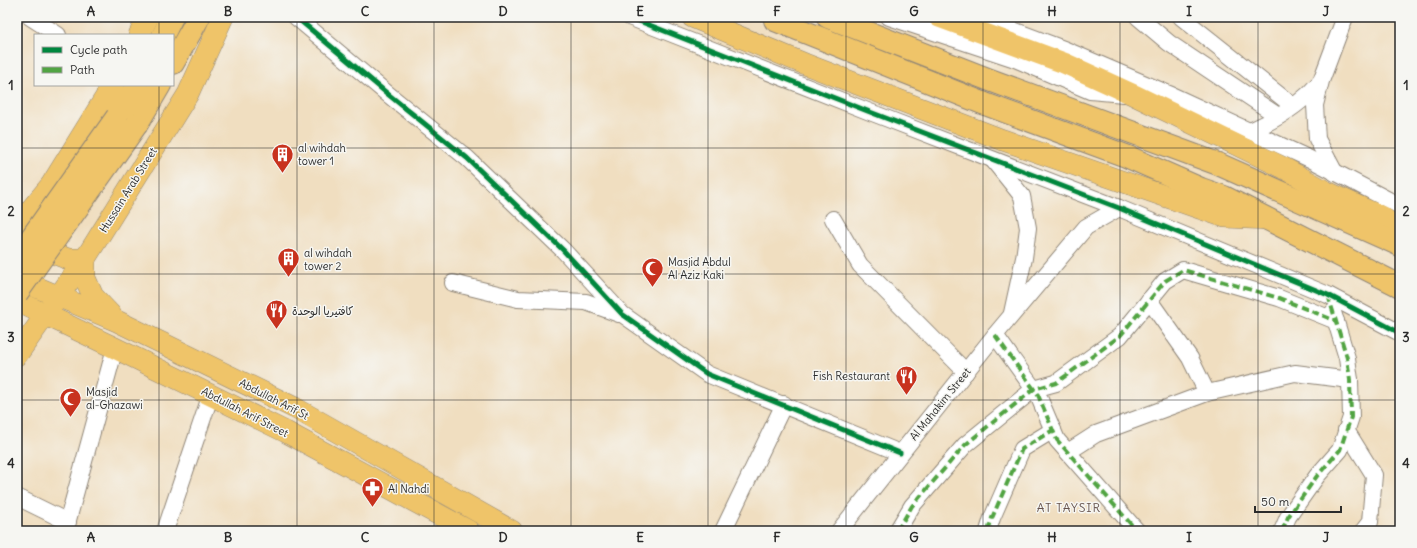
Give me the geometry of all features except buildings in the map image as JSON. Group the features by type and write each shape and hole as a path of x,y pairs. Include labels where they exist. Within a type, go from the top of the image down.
{"highway":[{"path":"164,34 172,17"},
{"path":"174,61 199,17"},
{"path":"828,17 990,80 1218,164 1400,245"},
{"path":"775,20 985,104 1126,156 1201,189 1224,197 1400,286"},
{"path":"19,289 127,120 137,86"},
{"path":"17,258 127,120 159,86"}],"main road":[{"path":"140,34 148,17"},
{"name":"Hussain Arab Street","path":"17,355 85,258 188,94 223,17"},
{"path":"692,17 805,64 1003,140 1225,217 1268,219"},
{"path":"939,17 1064,64 1134,95 1284,168 1323,190 1382,217 1400,230"},
{"path":"112,86 51,185 39,208 35,228 37,238 50,252 68,259 85,258 85,278 93,296 117,321"},
{"path":"17,226 51,185"},
{"name":"Abdullah Arif St","path":"19,289 58,296 117,321 295,408 512,531"},
{"name":"Abdullah Arif Street","path":"19,289 46,315 211,394 286,432 469,531"}],"street":[{"path":"30,17 56,34"},
{"path":"296,17 467,158 563,250 622,314 708,374 900,453"},
{"path":"629,17 1119,208 1328,295 1400,333"},
{"path":"889,17 1015,59 1090,92 1134,95"},
{"path":"978,17 1066,50 1169,94 1335,172 1400,206"},
{"path":"1138,17 1169,43 1278,116"},
{"path":"1181,17 1293,106"},
{"path":"1335,172 1317,139 1315,105 1321,81 1345,17"},
{"path":"1250,131 1265,125 1309,96 1321,81"},
{"path":"992,159 1022,196 1028,228 1024,258 1012,315"},
{"name":"Al Mahakim Street","path":"839,531 1012,315 1086,227 1119,208"},
{"path":"833,219 860,265 966,372"},
{"path":"897,531 912,506 965,444 1034,389 1056,383 1120,336 1165,281 1183,270 1279,298 1336,321"},
{"path":"453,283 518,299 586,302 622,314"},
{"path":"1282,531 1288,517 1317,476 1340,450 1351,417 1350,380 1347,358 1328,295"},
{"path":"1149,300 1190,358 1207,393"},
{"path":"996,335 1038,395 1057,440 1136,531"},
{"path":"17,497 67,526 115,348"},
{"path":"1068,452 1096,434 1207,393 1295,373 1350,380"},
{"path":"165,531 211,394"},
{"path":"723,531 784,404"},
{"path":"988,531 992,518 1022,448 1053,430"},
{"path":"1346,430 1374,476 1370,522 1363,531"}],"marked path":[{"path":"897,531 912,506 965,445 1034,389 1056,383 1120,336 1165,281 1183,270 1279,298 1336,321"},
{"path":"1282,531 1288,517 1317,476 1340,450 1351,417 1350,380 1347,358 1328,295"},
{"path":"995,335 1038,395 1057,440 1137,531"},
{"path":"988,531 992,518 1022,449 1053,430"}],"cycle path":[{"path":"296,17 467,158 563,250 622,314 707,374 900,453"},
{"path":"629,17 1119,208 1328,295 1400,333"}],"place":[{"name":"al wihdah tower 1","path":"282,174"},
{"name":"al wihdah tower 2","path":"288,278"},
{"name":"Masjid Abdul Al Aziz Kaki","path":"653,288"},
{"name":"كافتيريا الوحدة","path":"276,330"},
{"name":"Fish Restaurant","path":"906,396"},
{"name":"Masjid al-Ghazawi","path":"70,418"},
{"name":"Al Nahdi","path":"373,508"}],"district":[{"name":"AT TAYSIR","path":"1069,507"}]}
